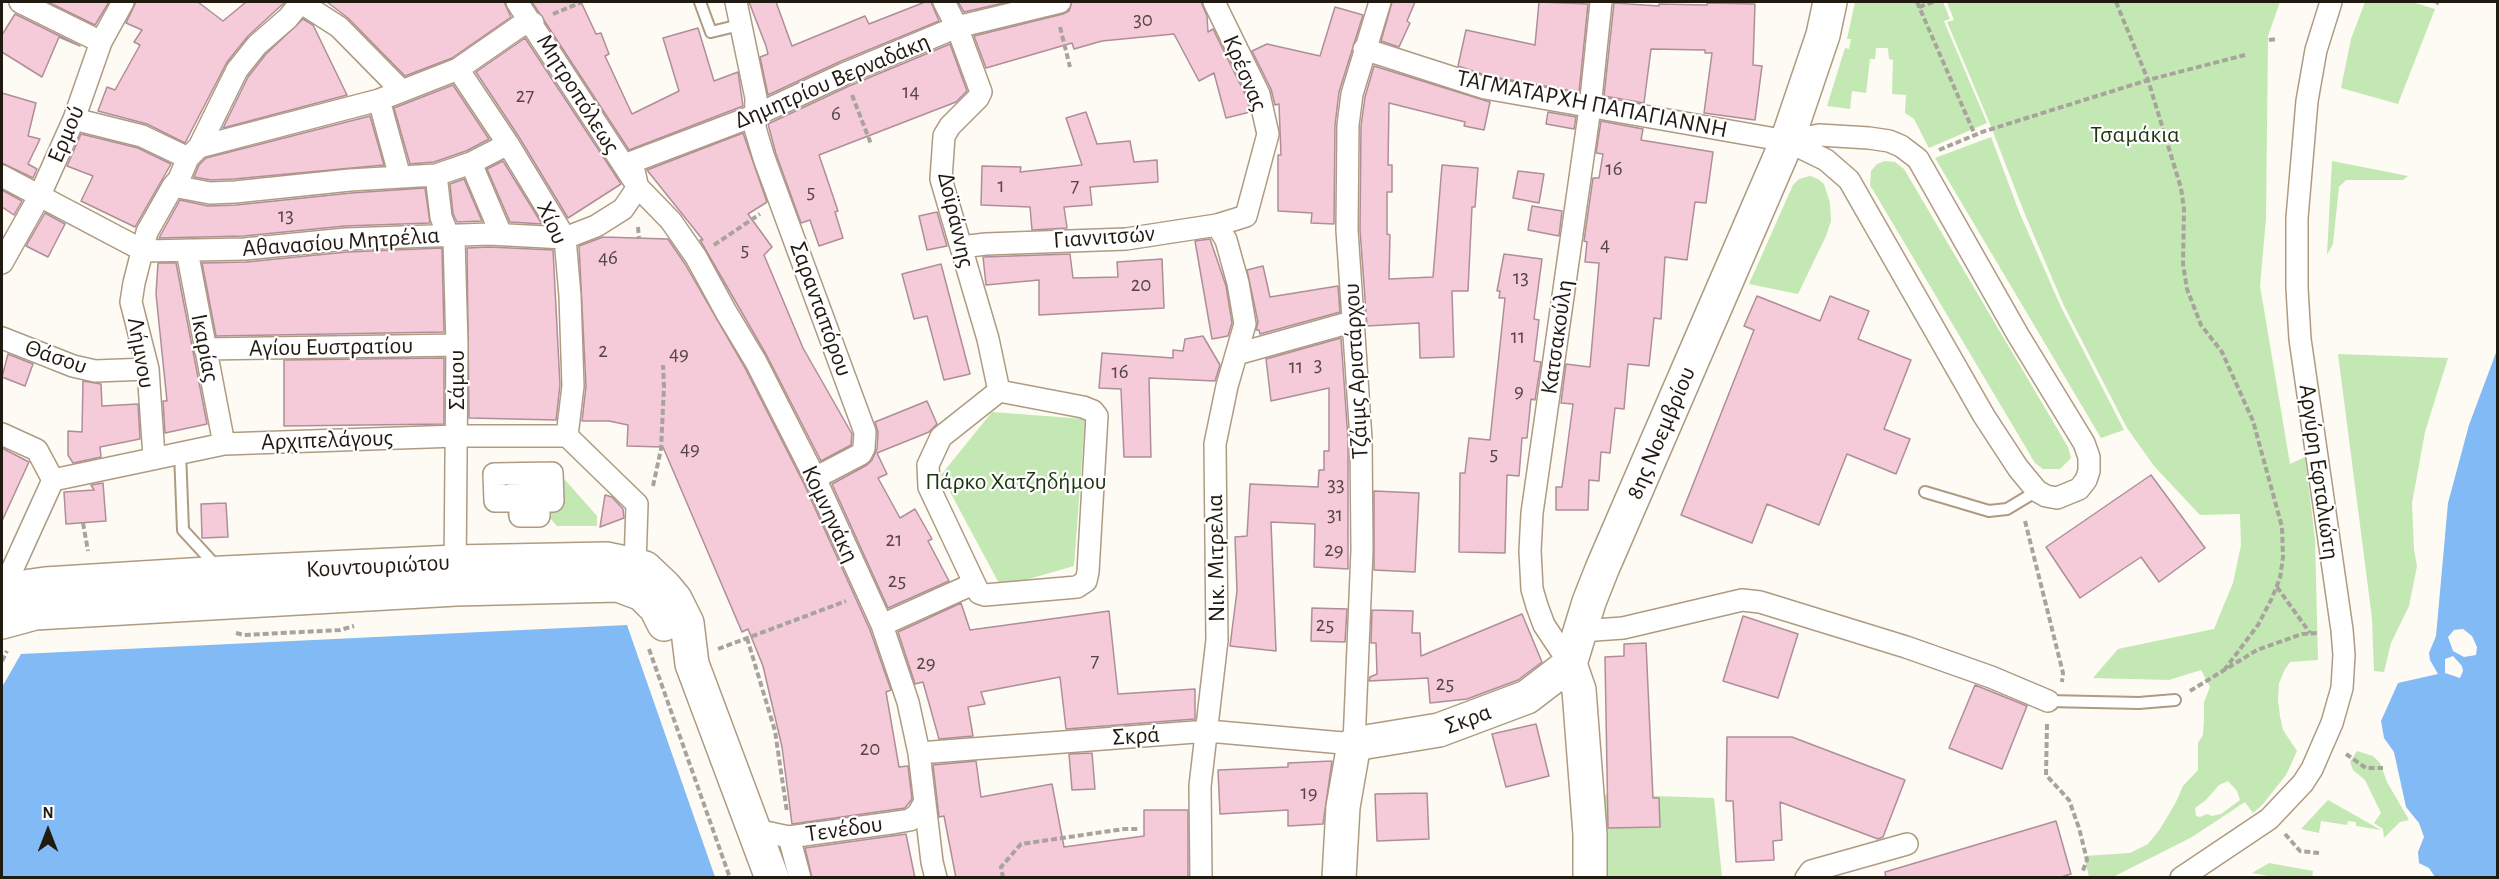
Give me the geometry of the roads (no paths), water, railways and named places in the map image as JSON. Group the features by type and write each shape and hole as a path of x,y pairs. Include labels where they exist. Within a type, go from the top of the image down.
{"main road":[{"name":"8ης Νοεμβρίου","path":"1570,664 1602,569 1787,141 1822,35 1830,2"},
{"name":"Κουντουριώτου","path":"4,613 35,613 455,576 606,559 645,568 660,582 683,613 687,623 692,664 756,830 772,878"},
{"name":"Κουντουριώτου","path":"4,613 45,584 223,573 455,576 609,585 629,588 642,594 656,608 674,648 692,664"},
{"name":"Σκρα","path":"1354,744 1439,730 1527,697 1570,664"},
{"path":"1570,664 1579,690 1590,834 1590,878"},
{"path":"1339,878 1343,807 1354,744"}],"street":[{"path":"20,2 101,42"},
{"name":"Ερμού","path":"2,263 39,197 74,119 101,42 123,2"},
{"path":"300,2 339,27 401,90"},
{"name":"Λήμνου","path":"154,458 148,369 132,302 134,283 147,232 172,186 179,179 242,62 288,18 300,2"},
{"name":"Μητροπόλεως","path":"517,2 533,23 638,187"},
{"name":"Σαρανταπόρου","path":"736,2 756,99 755,128 865,432 864,448 861,454 815,478"},
{"path":"944,2 957,27"},
{"name":"Δημητρίου Βερναδάκη","path":"638,187 632,162 756,115 844,74 957,27 1056,2"},
{"name":"Κρέσνας","path":"1214,2 1259,94 1268,134 1246,216"},
{"name":"Τζάιμς Αριστάρχου","path":"1354,744 1362,550 1361,440 1355,321 1347,230 1348,125 1352,94 1380,2"},
{"name":"Κατσακούλη","path":"1570,664 1544,626 1532,589 1530,551 1532,513 1590,108 1601,2"},
{"name":"Αργύρη Εφταλιώτη","path":"2181,878 2269,819 2303,783 2312,769 2332,723 2342,688 2344,655 2342,630 2300,339 2297,288 2297,218 2307,101 2316,50 2331,2"},
{"path":"74,119 142,136 193,153 378,100 458,69 520,26 533,23"},
{"name":"Δοϊράννης","path":"957,27 981,92 978,99 946,131 941,179 988,339 999,391"},
{"name":"ΤΑΓΜΑΤΑΡΧΗ ΠΑΠΑΓΙΑΝΝΗ","path":"1364,49 1485,88 1787,141"},
{"name":"Χίου","path":"458,69 508,144 564,238 570,296 573,386 567,436"},
{"path":"378,100 400,177"},
{"path":"1819,135 1869,138 1895,143 1918,159 2087,450 2088,476 2079,489 2057,498 2028,496 2018,468 1984,416 1849,180 1826,160 1787,141 1819,135"},
{"path":"172,186 210,193 235,192 350,180 436,175 471,163 508,144"},
{"path":"471,163 501,234"},
{"name":"Σάμου","path":"436,175 441,217 448,235 454,239 458,345 455,576"},
{"name":"Αθανασίου Μητρέλια","path":"2,176 144,251 245,249 346,239 448,235 501,234 564,238 596,226 623,209 638,187"},
{"name":"Κομνηνάκη","path":"638,187 671,221 696,257 756,362 815,478 882,625 908,702 919,753 932,862 936,878"},
{"name":"Γιαννιτσών","path":"961,247 986,243 1126,239 1217,225 1246,216"},
{"name":"Νικ. Μιτρελια","path":"1200,878 1200,786 1208,731 1216,640 1215,444 1227,386 1245,324 1226,240 1217,225"},
{"name":"Ικαρίας","path":"187,251 224,444"},
{"path":"1237,354 1355,321"},
{"name":"Θάσου","path":"2,338 84,369 95,371 148,369"},
{"name":"Αγίου Ευστρατίου","path":"205,349 458,345"},
{"path":"999,391 1083,406 1093,411 1097,416 1086,581 1077,587 985,595 979,594 973,584 929,487 928,465 941,437 999,391"},
{"path":"2,434 37,450 53,480 4,613"},
{"name":"Αρχιπελάγους","path":"53,480 224,444 458,436 567,436"},
{"path":"567,436 637,504 635,565"},
{"path":"882,625 973,584"},
{"path":"1581,631 1623,628 1742,600 1760,602 1906,647 1991,677 2048,701"},
{"name":"Σκρά","path":"919,753 1208,731 1354,744"},
{"name":"Τενέδου","path":"756,830 789,837 910,820 918,814 924,803"},
{"path":"789,837 800,878"},
{"path":"1806,878 1811,871 1907,844"}],"lane":[{"path":"700,2 711,32 740,25"},
{"path":"180,452 183,530 223,573"},
{"path":"1925,492 1989,511 2007,509 2028,496"},
{"path":"2048,701 2139,703 2175,700"}],"water":[{"path":"2497,350 2497,877 2435,877 2429,868 2419,863 2418,852 2424,837 2419,823 2406,807 2394,752 2384,738 2381,721 2398,683 2438,674 2430,660 2429,653 2436,636 2448,503 2469,425","holes":["2463,629 2472,636 2477,647 2476,655 2464,657 2453,651 2448,637 2454,630","2453,656 2462,666 2463,671 2460,678 2445,673 2445,659"]},
{"path":"627,625 715,877 2,877 2,687 21,654"}],"park label":[{"name":"Τσαμάκια","path":"2135,135"},
{"name":"Πάρκο Χατζηδήμου","path":"1016,482"}]}
